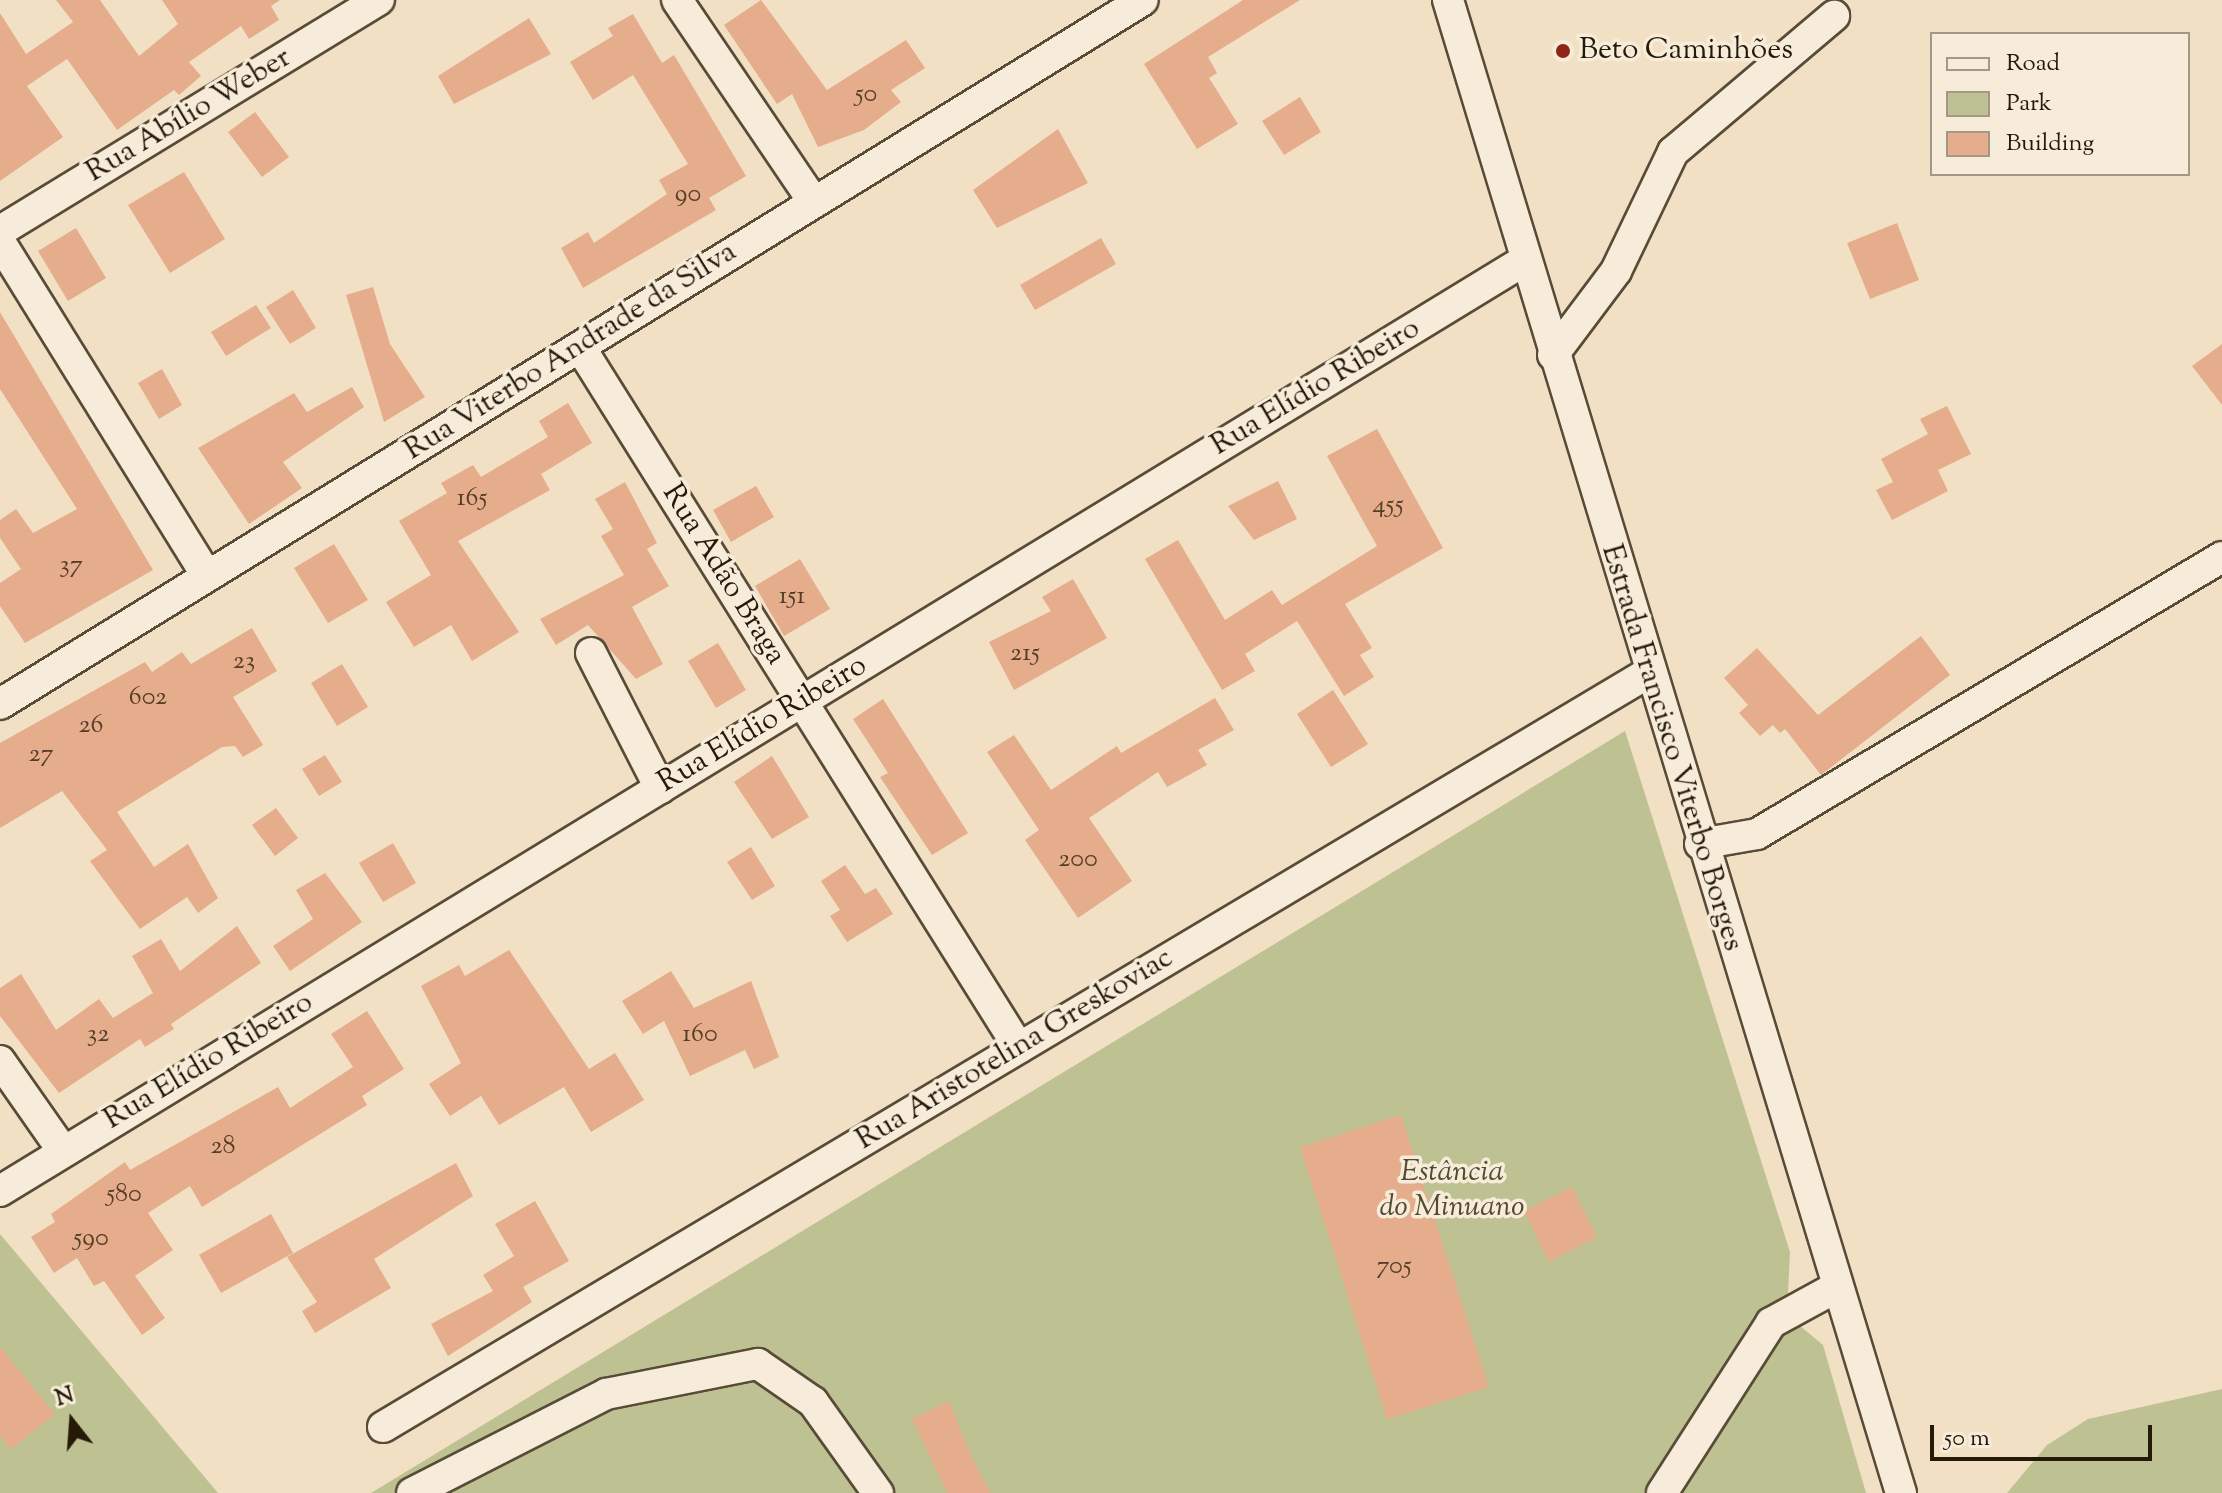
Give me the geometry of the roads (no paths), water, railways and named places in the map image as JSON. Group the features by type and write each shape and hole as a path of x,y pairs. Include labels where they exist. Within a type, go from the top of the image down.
{"street":[{"name":"Rua Abílio Weber","path":"0,231 379,0"},
{"path":"677,0 814,202"},
{"name":"Rua Viterbo Andrade da Silva","path":"0,704 1143,0"},
{"name":"Estrada Francisco Viterbo Borges","path":"1448,0 1648,673 1835,1288 1901,1493"},
{"path":"1553,355 1616,271 1673,152 1834,16"},
{"path":"0,242 207,576"},
{"name":"Rua Elídio Ribeiro","path":"0,1191 1525,260"},
{"name":"Rua Adão Braga","path":"580,347 1019,1048"},
{"path":"1700,844 1757,834 2222,557"},
{"path":"591,653 660,788"},
{"name":"Rua Aristotelina Greskoviac","path":"383,1427 1648,673"},
{"path":"0,1061 63,1151"},
{"path":"1662,1493 1771,1323 1835,1288"},
{"path":"412,1493 606,1394 758,1364 813,1402 878,1493"}],"place":[{"name":"Beto Caminhões","path":"1563,51"}],"park label":[{"name":"Estância do Minuano","path":"1452,1190"}]}
